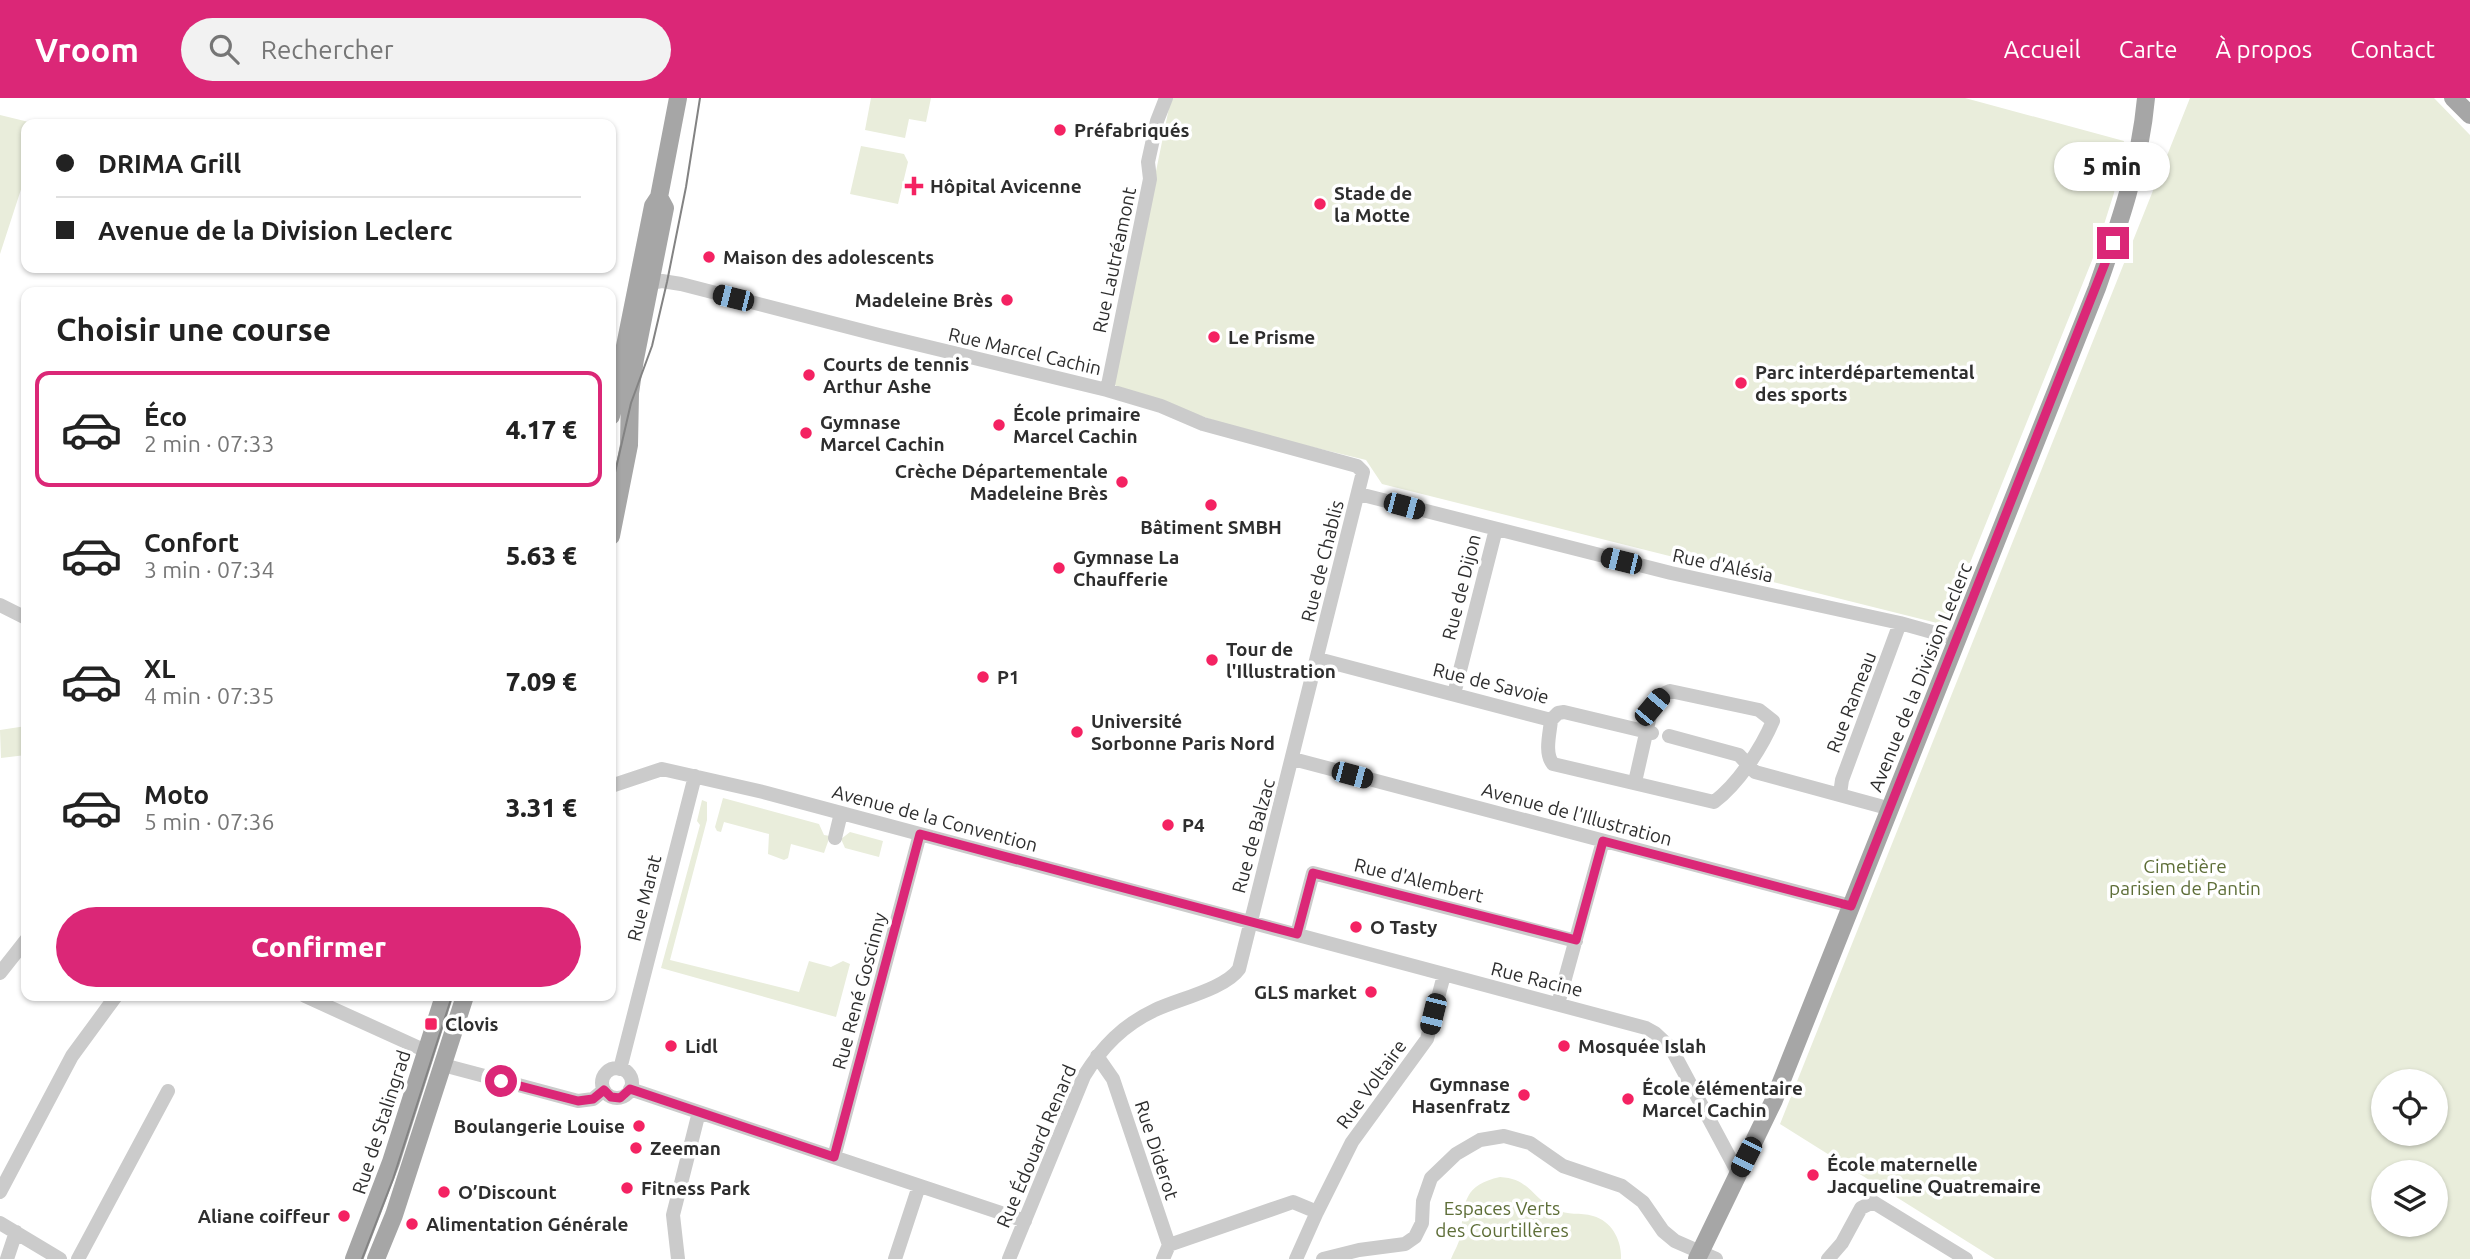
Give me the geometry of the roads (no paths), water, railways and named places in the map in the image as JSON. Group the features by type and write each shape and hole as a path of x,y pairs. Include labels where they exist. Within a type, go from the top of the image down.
{"main road":[{"path":"616,396 665,208 659,197 678,98"},
{"name":"Avenue de la Division Leclerc","path":"1705,1257 1738,1173 1774,1100 1891,809 2121,221 2132,182 2146,98"},
{"path":"2453,98 2470,115"},
{"path":"616,511 629,445 630,393 643,287"},
{"name":"Rue de Stalingrad","path":"354,1259 375,1209 442,1001"},
{"path":"376,1259 394,1215 463,1001"}],"street":[{"name":"Rue Lautréamont","path":"1107,390 1150,179 1148,162 1157,121 1166,98"},
{"name":"Rue Marcel Cachin","path":"643,287 662,281 681,284 1107,390 1161,406 1203,424 1357,466 1363,472 1359,494"},
{"name":"Rue d'Alésia","path":"1359,494 1671,573 1957,639"},
{"name":"Rue de Chablis","path":"1293,759 1359,494"},
{"name":"Rue de Dijon","path":"1454,694 1496,529"},
{"path":"0,605 21,616"},
{"name":"Rue Rameau","path":"1840,794 1842,780 1900,624"},
{"name":"Rue de Savoie","path":"1318,659 1551,720 1558,713 1564,712 1650,732"},
{"path":"1551,720 1548,754 1553,764 1714,802 1724,794 1757,754 1773,721 1759,710 1670,691 1661,695 1652,707 1650,732 1635,782"},
{"path":"1669,736 1739,755 1755,772 1891,809"},
{"name":"Avenue de l'Illustration","path":"1293,759 1851,906"},
{"name":"Rue de Balzac","path":"1250,923 1293,759"},
{"name":"Avenue de la Convention","path":"616,784 658,770 670,770 1250,923"},
{"name":"Rue Marat","path":"620,1069 695,776"},
{"path":"835,838 841,813"},
{"name":"Rue René Goscinny","path":"834,1157 920,834"},
{"path":"1558,1004 1603,841"},
{"name":"Rue d'Alembert","path":"1297,934 1313,873 1576,940"},
{"name":"Rue Racine","path":"1250,923 1558,1004 1656,1033 1671,1048 1738,1173"},
{"name":"Rue Édouard Renard","path":"1009,1259 1084,1076 1097,1056 1118,1033 1135,1021 1154,1010 1234,976 1239,969 1250,923"},
{"path":"0,973 21,946"},
{"name":"Rue Voltaire","path":"1296,1259 1352,1142 1427,1039 1444,975"},
{"path":"0,1192 72,1056 112,1001"},
{"path":"316,1001 426,1051"},
{"name":"Rue Diderot","path":"1097,1056 1113,1079 1169,1245"},
{"path":"443,1065 578,1101 593,1099 604,1090"},
{"path":"620,1069 628,1074 630,1089 624,1096 615,1098 604,1090 604,1076 611,1070 620,1069"},
{"path":"630,1089 1025,1221"},
{"path":"78,1259 168,1091"},
{"path":"678,1259 673,1215 699,1112"},
{"path":"1323,1259 1359,1250 1405,1244 1415,1237 1422,1223 1423,1201 1431,1178 1456,1154 1480,1140 1504,1136 1530,1143 1563,1166 1622,1186 1643,1202 1662,1231 1705,1257"},
{"path":"895,1259 919,1186"},
{"path":"1163,1259 1169,1245 1293,1202 1317,1212"},
{"path":"1828,1259 1842,1243 1861,1208 1873,1202 1966,1259"},
{"path":"0,1223 60,1259"},
{"path":"7,1259 16,1232"}],"tram line":[{"path":"616,468 631,403 652,346 667,282 700,98"},
{"path":"362,1259 393,1179 450,1001"}],"place":[{"name":"Préfabriqués","path":"1060,130"},
{"name":"Hôpital Avicenne","path":"914,186"},
{"name":"Stade de la Motte","path":"1320,204"},
{"name":"Maison des adolescents","path":"709,257"},
{"name":"Madeleine Brès","path":"1007,300"},
{"name":"Le Prisme","path":"1214,337"},
{"name":"Courts de tennis Arthur Ashe","path":"809,375"},
{"name":"Parc interdépartemental des sports","path":"1741,383"},
{"name":"École primaire Marcel Cachin","path":"999,425"},
{"name":"Gymnase Marcel Cachin","path":"806,433"},
{"name":"Crèche Départementale Madeleine Brès","path":"1122,482"},
{"name":"Bâtiment SMBH","path":"1211,505"},
{"name":"Gymnase La Chaufferie","path":"1059,568"},
{"name":"Tour de l'Illustration","path":"1212,660"},
{"name":"P1","path":"983,677"},
{"name":"Université Sorbonne Paris Nord","path":"1077,732"},
{"name":"P4","path":"1168,825"},
{"name":"O Tasty","path":"1356,927"},
{"name":"GLS market","path":"1371,992"},
{"name":"Clovis","path":"431,1024"},
{"name":"Lidl","path":"671,1046"},
{"name":"Mosquée Islah","path":"1564,1046"},
{"name":"Gymnase Hasenfratz","path":"1524,1095"},
{"name":"École élémentaire Marcel Cachin","path":"1628,1099"},
{"name":"Boulangerie Louise","path":"639,1126"},
{"name":"Zeeman","path":"636,1148"},
{"name":"École maternelle Jacqueline Quatremaire","path":"1813,1175"},
{"name":"Fitness Park","path":"627,1188"},
{"name":"O’Discount","path":"444,1192"},
{"name":"Aliane coiffeur","path":"344,1216"},
{"name":"Alimentation Générale","path":"412,1224"}],"park label":[{"name":"Cimetière parisien de Pantin","path":"2185,877"},
{"name":"Espaces Verts des Courtillères","path":"1502,1219"}]}
